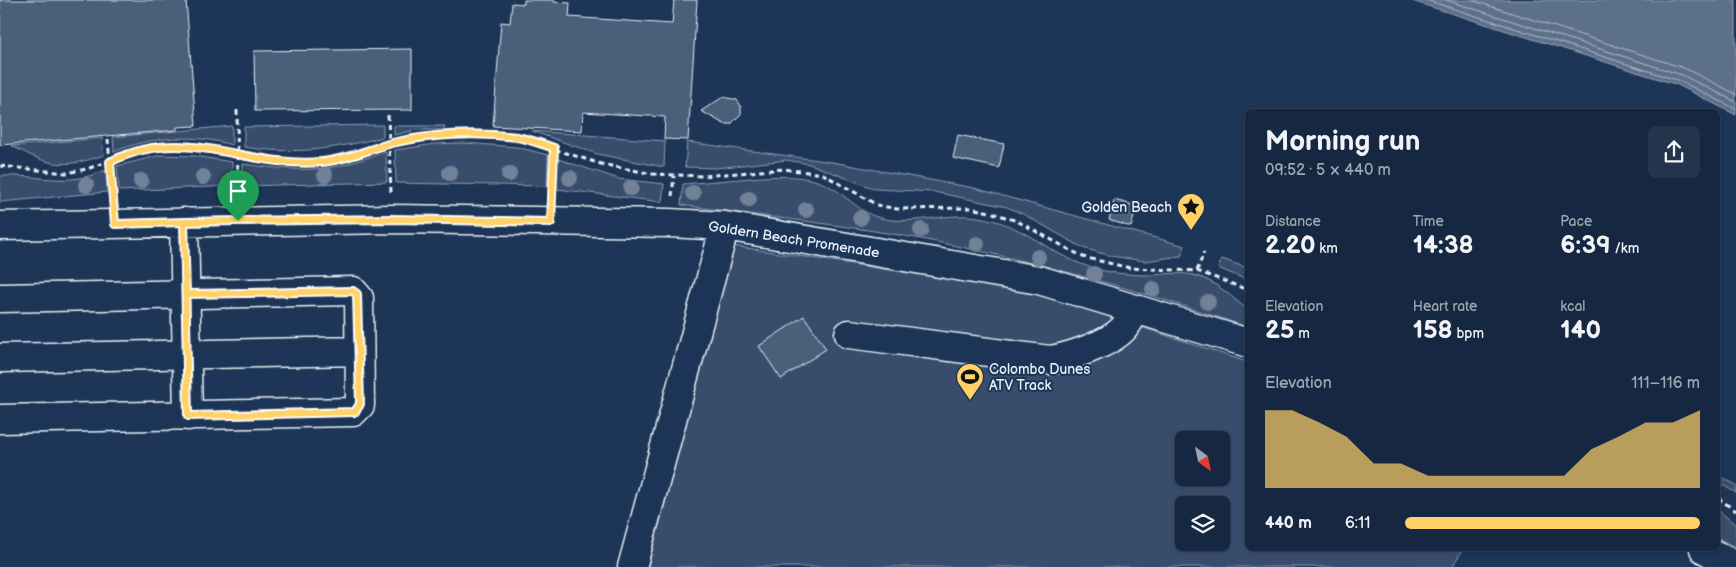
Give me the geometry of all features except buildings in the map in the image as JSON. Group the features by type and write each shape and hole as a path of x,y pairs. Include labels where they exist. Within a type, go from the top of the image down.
{"street":[{"name":"Goldern Beach Promenade","path":"0,226 392,219 669,223 725,226 1039,280 1245,342"},
{"path":"184,222 188,416"},
{"path":"632,567 725,226"},
{"path":"0,298 353,291 359,298 360,404 355,412 0,419"},
{"path":"849,334 1050,360 1077,354 1115,336 1124,328 1136,309"},
{"path":"0,358 359,351"},
{"path":"1708,551 1736,566"}],"path":[{"path":"237,110 238,221"},
{"path":"388,115 392,219"},
{"path":"0,166 66,173 110,162 146,148 187,144 278,162 324,162 409,139 493,135 519,138 602,164 653,174 674,176 711,175 784,168 823,174 877,205 897,210 970,208 990,212 1017,221 1082,257 1108,265 1197,271 1245,289"},
{"path":"108,139 115,224"},
{"path":"551,222 554,148"},
{"path":"1197,271 1204,252"},
{"path":"1720,499 1736,511"}],"shaded area":[{"path":"383,125 383,137 331,148 297,151 244,147 244,127"},
{"path":"232,126 232,145 203,139 173,138 143,143 114,152 113,137"},
{"path":"394,126 445,126 444,130 416,130 394,135"},
{"path":"532,131 665,141 664,167 597,154"},
{"path":"102,138 104,155 66,164 36,158 12,146"},
{"path":"687,142 832,162 974,188 1185,246 1181,256 1145,261 1111,256 1083,248 1007,207 934,192 875,189 810,164 786,160 716,168 685,167"},
{"path":"464,143 517,147 548,155 547,186 396,183 395,150 435,144"},
{"path":"386,152 387,182 243,186 243,164 288,169 322,168 346,164"},
{"path":"161,155 195,156 232,162 232,186 119,191 117,166"},
{"path":"558,159 619,179 664,184 662,202 557,189"},
{"path":"106,170 107,192 0,202 0,176 65,179 78,178"},
{"path":"762,177 796,177 821,182 864,211 889,220 902,221 965,216 994,220 1020,231 1067,258 1098,270 1125,274 1183,274 1201,277 1222,289 1245,307 1245,326 1119,286 1032,263 943,243 818,223 681,205 683,184"},
{"name":"Colombo Dunes ATV Track","path":"733,246 1035,292 1245,361 1245,551 1462,551 1452,567 648,567"},
{"path":"1222,259 1245,267 1245,279 1218,268"},
{"path":"1720,476 1736,485 1736,493 1720,483"},
{"path":"1720,512 1736,525 1736,548 1720,539"}],"water":[{"path":"1409,0 1736,0 1736,115 1678,85"}],"place":[{"name":"Golden Beach","path":"1191,231"},
{"name":"Colombo Dunes ATV Track","path":"970,401"}],"route":[{"path":"238,221 184,222 188,416 355,412 360,404 359,298 356,292 186,294 184,222 115,224 110,162 146,148 187,144 278,162 324,162 409,139 464,135 493,135 519,138 554,148 551,222 392,219 238,221"}]}
